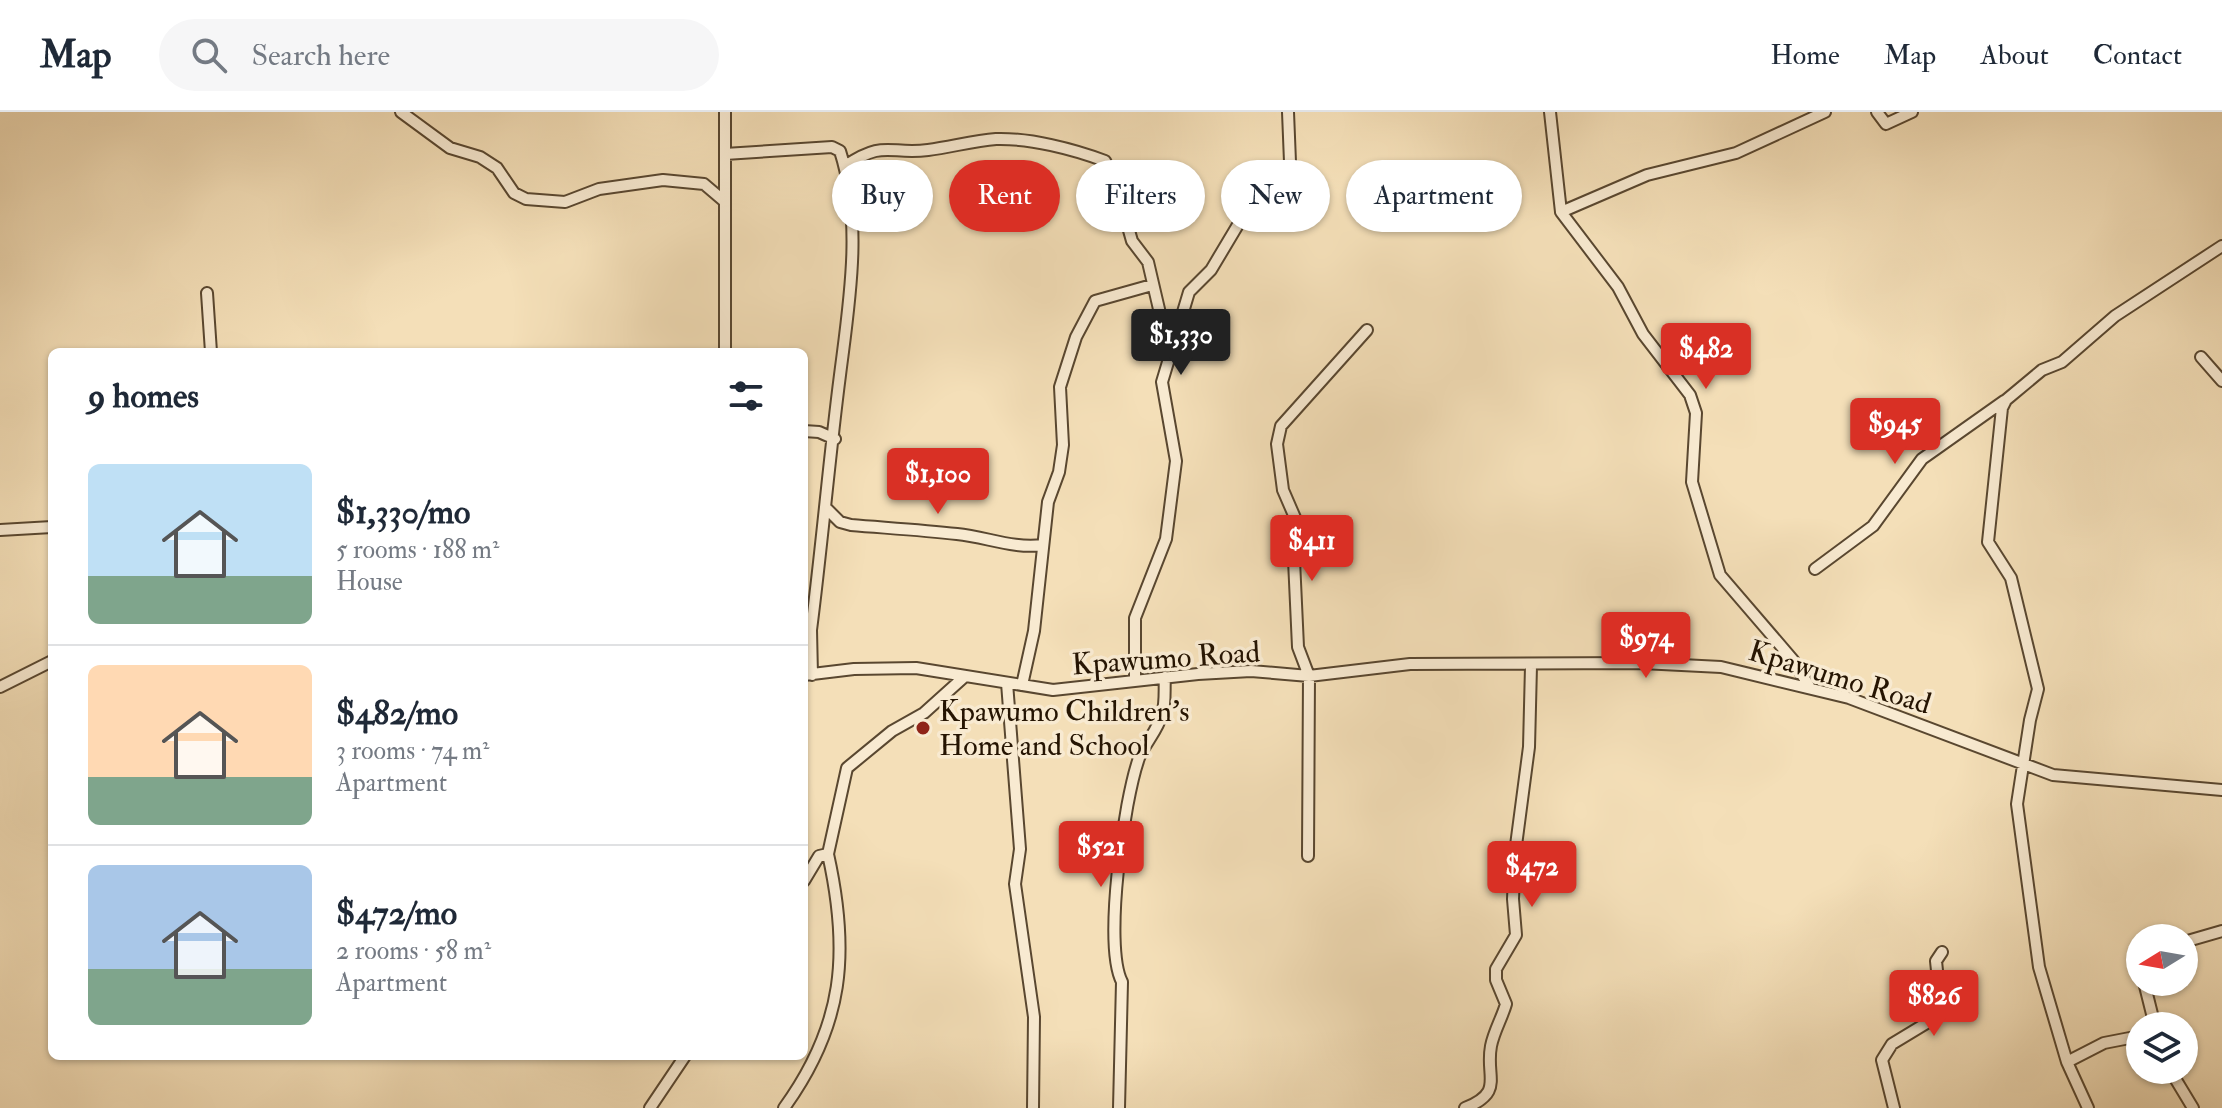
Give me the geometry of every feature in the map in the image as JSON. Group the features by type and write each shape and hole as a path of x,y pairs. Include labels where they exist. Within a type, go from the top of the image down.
{"street":[{"path":"401,112 450,148 480,157 497,168 514,193 526,199 565,202 599,189 663,180 704,184 724,201"},
{"path":"725,112 728,314 725,348"},
{"path":"1135,679 1135,618 1166,539 1176,461 1162,382 1189,292 1211,270 1245,213 1260,195 1282,179 1290,162 1288,112"},
{"path":"1550,112 1561,212 1618,287 1643,334 1690,395 1696,413 1692,482 1720,575 1793,660 1809,686"},
{"path":"1561,212 1647,175 1736,153 1825,112"},
{"path":"1877,112 1886,124 1912,112"},
{"path":"854,160 867,151 898,148 925,151 998,139 1082,152 1105,161 1115,181 1132,241 1148,262 1170,354"},
{"path":"725,154 832,147 840,151 843,160"},
{"path":"808,675 850,320 851,232"},
{"path":"1815,569 1873,526 1922,459 2006,400 2042,370 2062,362 2115,316 2222,246"},
{"path":"1022,685 1034,631 1048,502 1059,472 1063,445 1060,387 1076,337 1095,301 1152,285"},
{"path":"207,293 211,348"},
{"path":"1308,856 1309,676 1298,647 1294,560 1296,520 1283,490 1277,444 1281,426 1367,330"},
{"path":"2201,357 2222,381"},
{"path":"2006,400 1988,542 2011,578 2019,616 2034,658 2038,689 2017,804 2039,967 2067,1062 2088,1108"},
{"path":"808,431 835,439"},
{"path":"827,509 840,522 851,525 996,539 1005,545 1043,545"},
{"path":"0,530 48,527"},
{"path":"0,687 48,663"},
{"name":"Kpawumo Road","path":"808,675 854,669 916,668 1053,690 1135,679 1251,671 1309,676 1410,664 1695,665 1755,673 1809,686 1919,722 2022,766 2082,781 2222,790"},
{"path":"1465,1108 1489,1093 1493,1080 1490,1048 1506,1004 1496,980 1496,969 1516,935 1513,899 1515,853 1529,747 1531,666"},
{"path":"784,1108 808,1076 835,1010 841,913 828,854 847,768 892,731 924,713 964,677"},
{"path":"1119,1108 1122,982 1114,968 1125,821 1140,757 1163,714 1165,677"},
{"path":"1007,683 1020,849 1015,884 1034,1017 1030,1065 1033,1108"},
{"path":"808,874 819,856 828,854"},
{"path":"2198,938 2222,931"},
{"path":"1894,1108 1882,1060 1892,1044 1930,1021 1939,990 1936,961 1942,952"},
{"path":"2067,1062 2104,1043 2126,1039"},
{"path":"650,1108 682,1060"},
{"path":"2178,1084 2193,1108"}],"place":[{"name":"Kpawumo Children’s Home and School","path":"923,728"}]}
